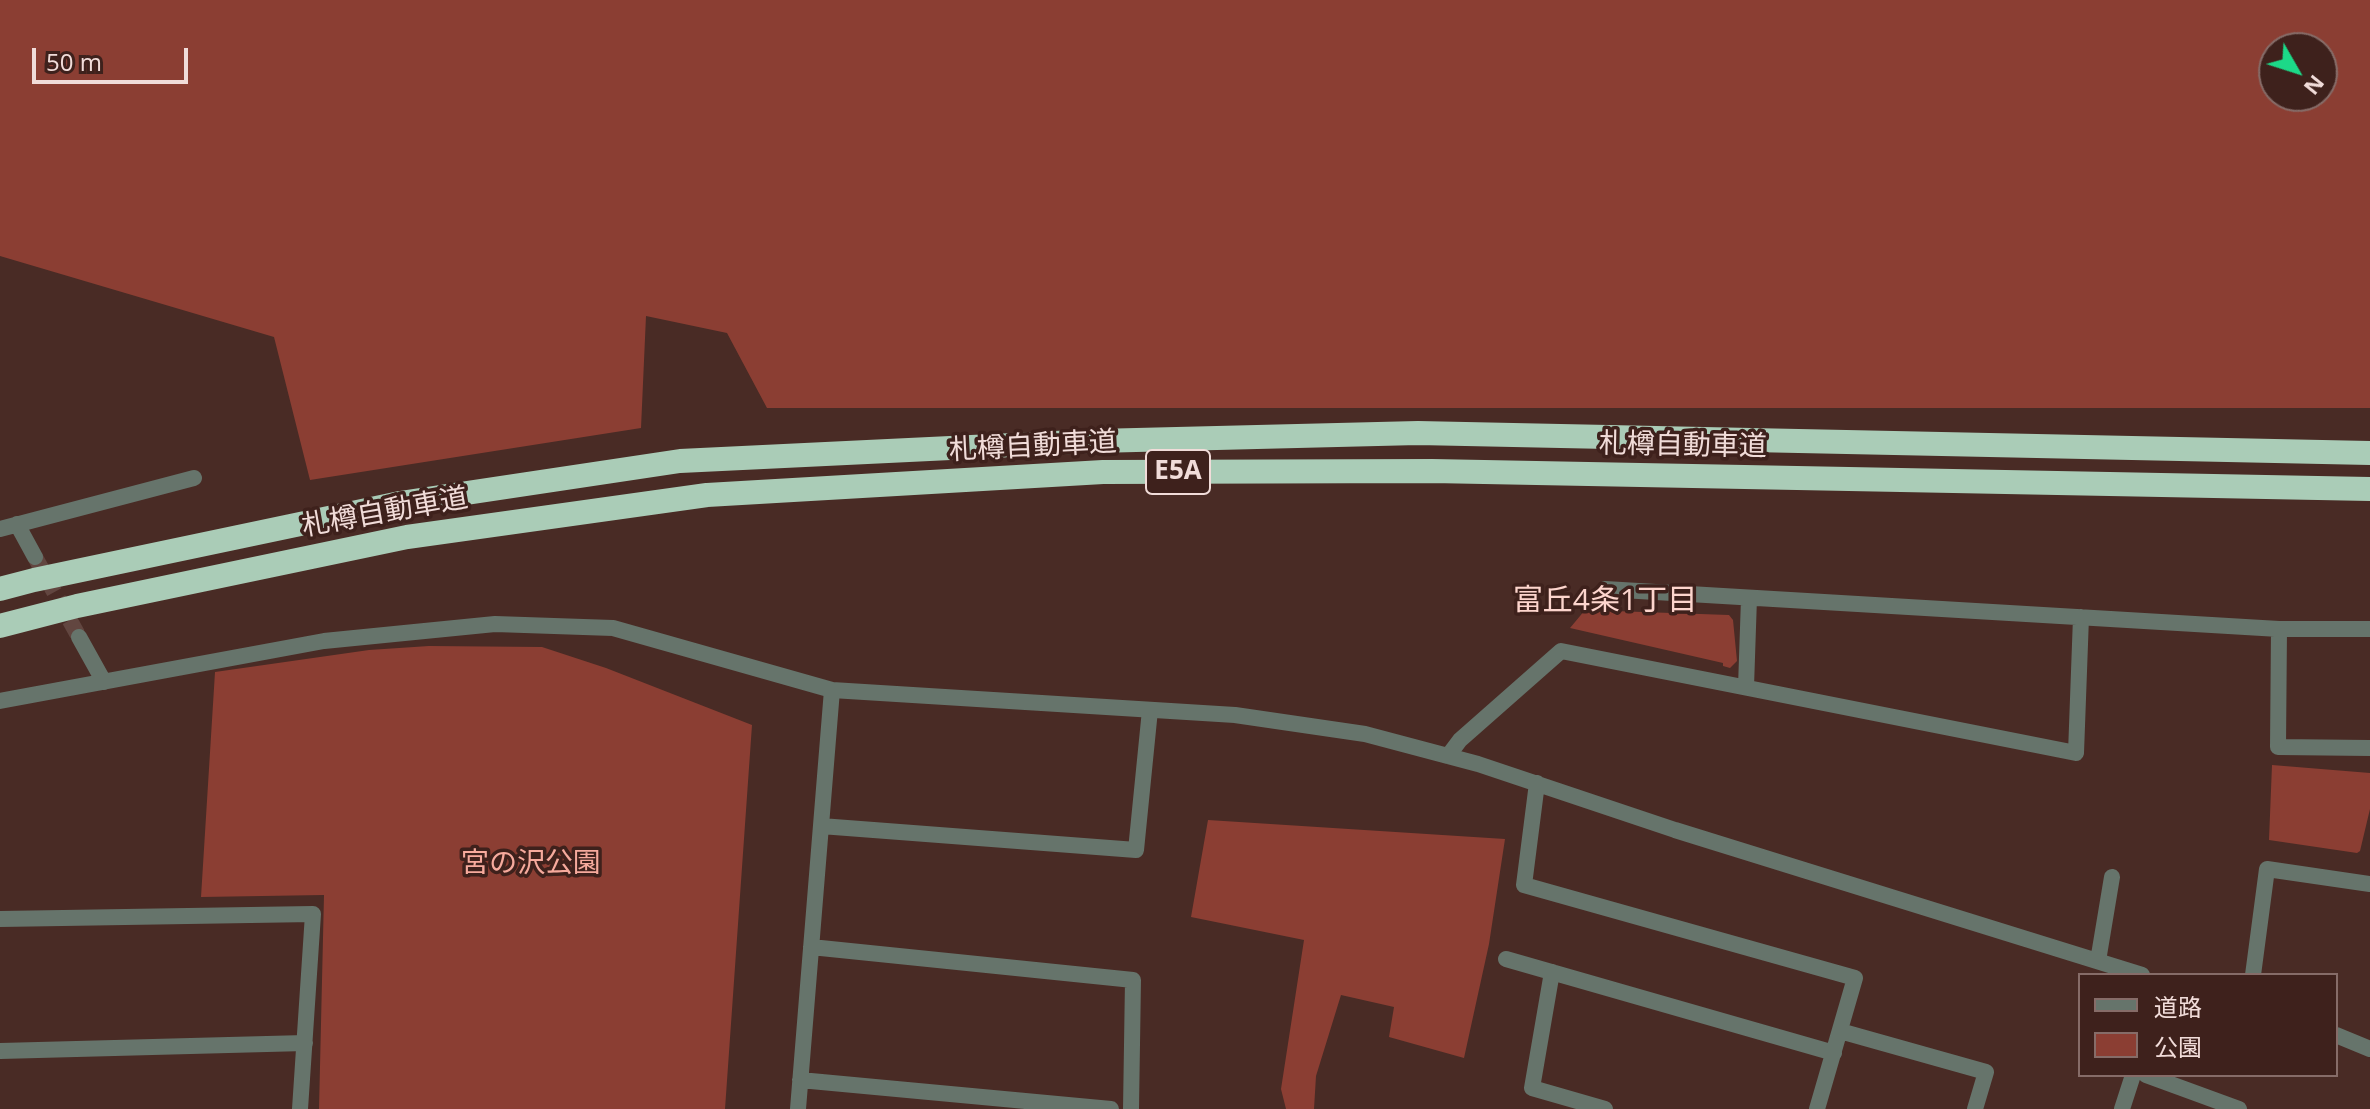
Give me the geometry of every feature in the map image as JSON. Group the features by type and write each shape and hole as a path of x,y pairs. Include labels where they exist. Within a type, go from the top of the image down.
{"highway":[{"name":"札樽自動車道","path":"0,589 400,503 680,461 1096,441 1418,433 2370,453"},
{"name":"札樽自動車道","path":"0,626 77,606 407,537 707,495 1103,472 1416,471 2370,489"}],"street":[{"path":"0,529 194,478"},
{"path":"17,524 35,557"},
{"path":"1605,589 2279,629 2370,629"},
{"path":"1746,687 1749,598"},
{"path":"1448,756 1460,740 1561,651 2076,753 2081,617"},
{"path":"0,701 324,641 495,624 613,628 832,690 1235,715 1365,734 1537,783 1675,830 2136,973"},
{"path":"2279,629 2278,747 2370,748"},
{"path":"79,637 104,682"},
{"path":"798,1109 832,690"},
{"path":"821,826 1136,850 1150,710"},
{"path":"1537,783 1524,885 1855,978 1817,1109"},
{"path":"2253,973 2267,869 2370,884"},
{"path":"2098,961 2112,877"},
{"path":"0,919 313,914 300,1109"},
{"path":"811,947 1133,980 1131,1109"},
{"path":"1506,959 1834,1053"},
{"path":"1552,972 1532,1088 1605,1109"},
{"path":"1840,1031 1986,1072 1975,1109"},
{"path":"2338,1036 2370,1049"},
{"path":"0,1051 305,1043"},
{"path":"2122,1109 2132,1077"},
{"path":"2151,1077 2239,1109"},
{"path":"800,1080 1111,1109"}],"green space":[{"path":"0,0 2370,0 2370,408 767,408 727,333 646,316 641,428 310,480 274,337 0,256"},
{"path":"1585,610 1729,615 1733,620 1737,661 1730,668 1723,666 1723,663 1570,628"},
{"name":"宮の沢公園","path":"429,646 542,647 606,668 752,725 725,1109 319,1109 324,895 201,897 215,672 369,650"},
{"path":"2272,765 2370,773 2370,809 2360,851 2269,840"},
{"path":"1208,820 1505,839 1489,944 1464,1058 1389,1037 1394,1007 1341,995 1316,1076 1314,1109 1286,1109 1281,1089 1304,940 1191,917"}],"tunnel":[{"path":"35,557 79,637"}],"district":[{"name":"富丘4条1丁目","path":"1605,601"}]}
